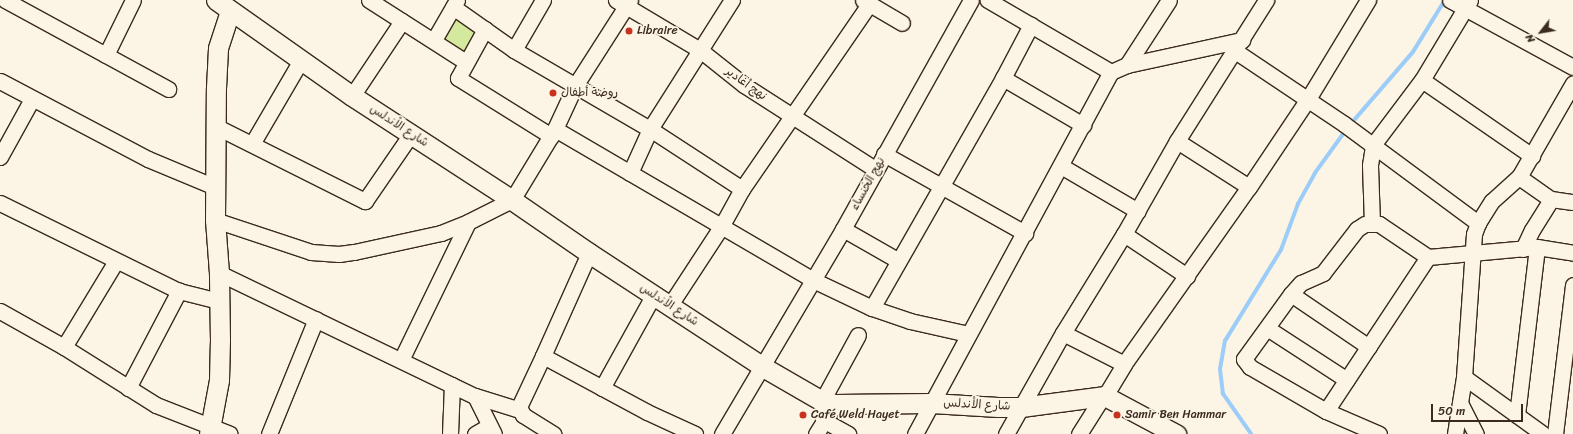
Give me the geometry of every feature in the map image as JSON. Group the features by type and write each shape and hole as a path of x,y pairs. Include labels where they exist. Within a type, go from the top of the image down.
{"street":[{"path":"5,0 168,89"},
{"path":"106,55 133,0"},
{"path":"369,0 434,40 466,62"},
{"path":"514,50 543,0"},
{"path":"630,173 650,129 732,0"},
{"name":"نهج الخنساء","path":"722,434 763,367 843,229 971,0"},
{"path":"988,0 1111,72"},
{"path":"1006,434 1062,334 1138,211 1177,141 1239,46 1266,0"},
{"path":"1079,434 1124,364 1249,188 1308,99 1368,0"},
{"path":"1127,65 1165,1"},
{"path":"215,220 311,252 339,254 441,233 468,222 512,200 553,132 575,86 624,2"},
{"name":"نهج أغادير","path":"624,2 700,50 744,85 876,169"},
{"path":"670,305 720,227 742,189 792,116 866,2 902,23"},
{"path":"209,431 219,380 219,272 214,187 215,126 218,48 227,4"},
{"name":"شارع الأندلس","path":"227,4 301,60 352,96 512,200 653,296 670,305 763,367 828,402 931,402 998,407 1021,407 1104,396"},
{"path":"434,40 455,4 485,29 514,50 650,129 742,189"},
{"path":"1372,223 1368,142 1422,80 1461,4 1573,67"},
{"path":"352,96 402,21"},
{"path":"872,308 1003,78 1031,25"},
{"path":"485,29 458,78 553,132 630,173 813,280 872,308 910,321 968,334"},
{"path":"915,434 1111,72 1127,65 1239,46 1308,99 1478,223"},
{"path":"252,144 301,60"},
{"path":"1003,78 1083,125"},
{"path":"1422,80 1532,156"},
{"path":"0,81 148,159 214,187"},
{"path":"1455,434 1464,377 1471,253 1474,234 1478,223 1492,201 1519,177 1573,83"},
{"path":"0,157 32,99"},
{"path":"215,126 365,201 411,134"},
{"path":"1177,141 1249,188"},
{"path":"884,154 1025,233"},
{"path":"1061,166 1138,211"},
{"path":"1519,177 1551,199 1573,201"},
{"path":"1517,414 1532,230 1551,199"},
{"path":"0,203 179,291 219,301"},
{"path":"401,360 468,222"},
{"path":"1379,434 1326,411 1245,362 1244,359 1291,294 1308,278 1323,273 1357,230 1365,224 1379,224 1428,257 1530,248 1573,253"},
{"path":"843,229 899,261"},
{"path":"1124,234 1187,276"},
{"path":"554,434 523,415 519,404 543,356 589,253"},
{"path":"1326,411 1428,257"},
{"path":"64,347 116,261"},
{"path":"219,272 475,396 520,410"},
{"path":"1555,434 1573,285"},
{"path":"128,388 179,291"},
{"path":"1291,294 1368,347"},
{"path":"602,388 653,296"},
{"path":"0,311 64,347 92,367 156,405 209,431 230,434"},
{"path":"269,434 316,319"},
{"path":"1267,328 1347,380"},
{"path":"1062,334 1124,364"},
{"path":"816,434 823,420 828,402 858,335"},
{"path":"543,356 602,388 696,434"},
{"path":"1464,377 1543,434"},
{"path":"450,434 452,384"},
{"path":"475,396 492,430 475,434"},
{"path":"1104,396 1173,433"},
{"path":"1460,403 1476,434"},
{"path":"823,420 848,434"}],"green space":[{"path":"456,16 479,31 464,54 441,40"}],"waterway":[{"path":"1350,125 1413,52 1445,0"},
{"path":"1251,434 1223,394 1220,369 1225,341 1281,250 1298,204 1315,173 1346,130"}],"place":[{"name":"Libraire","path":"629,31"},
{"name":"روضة أطفال","path":"553,93"},
{"name":"Café Weld Hayet","path":"803,415"},
{"name":"Samir Ben Hammar","path":"1117,415"}]}
